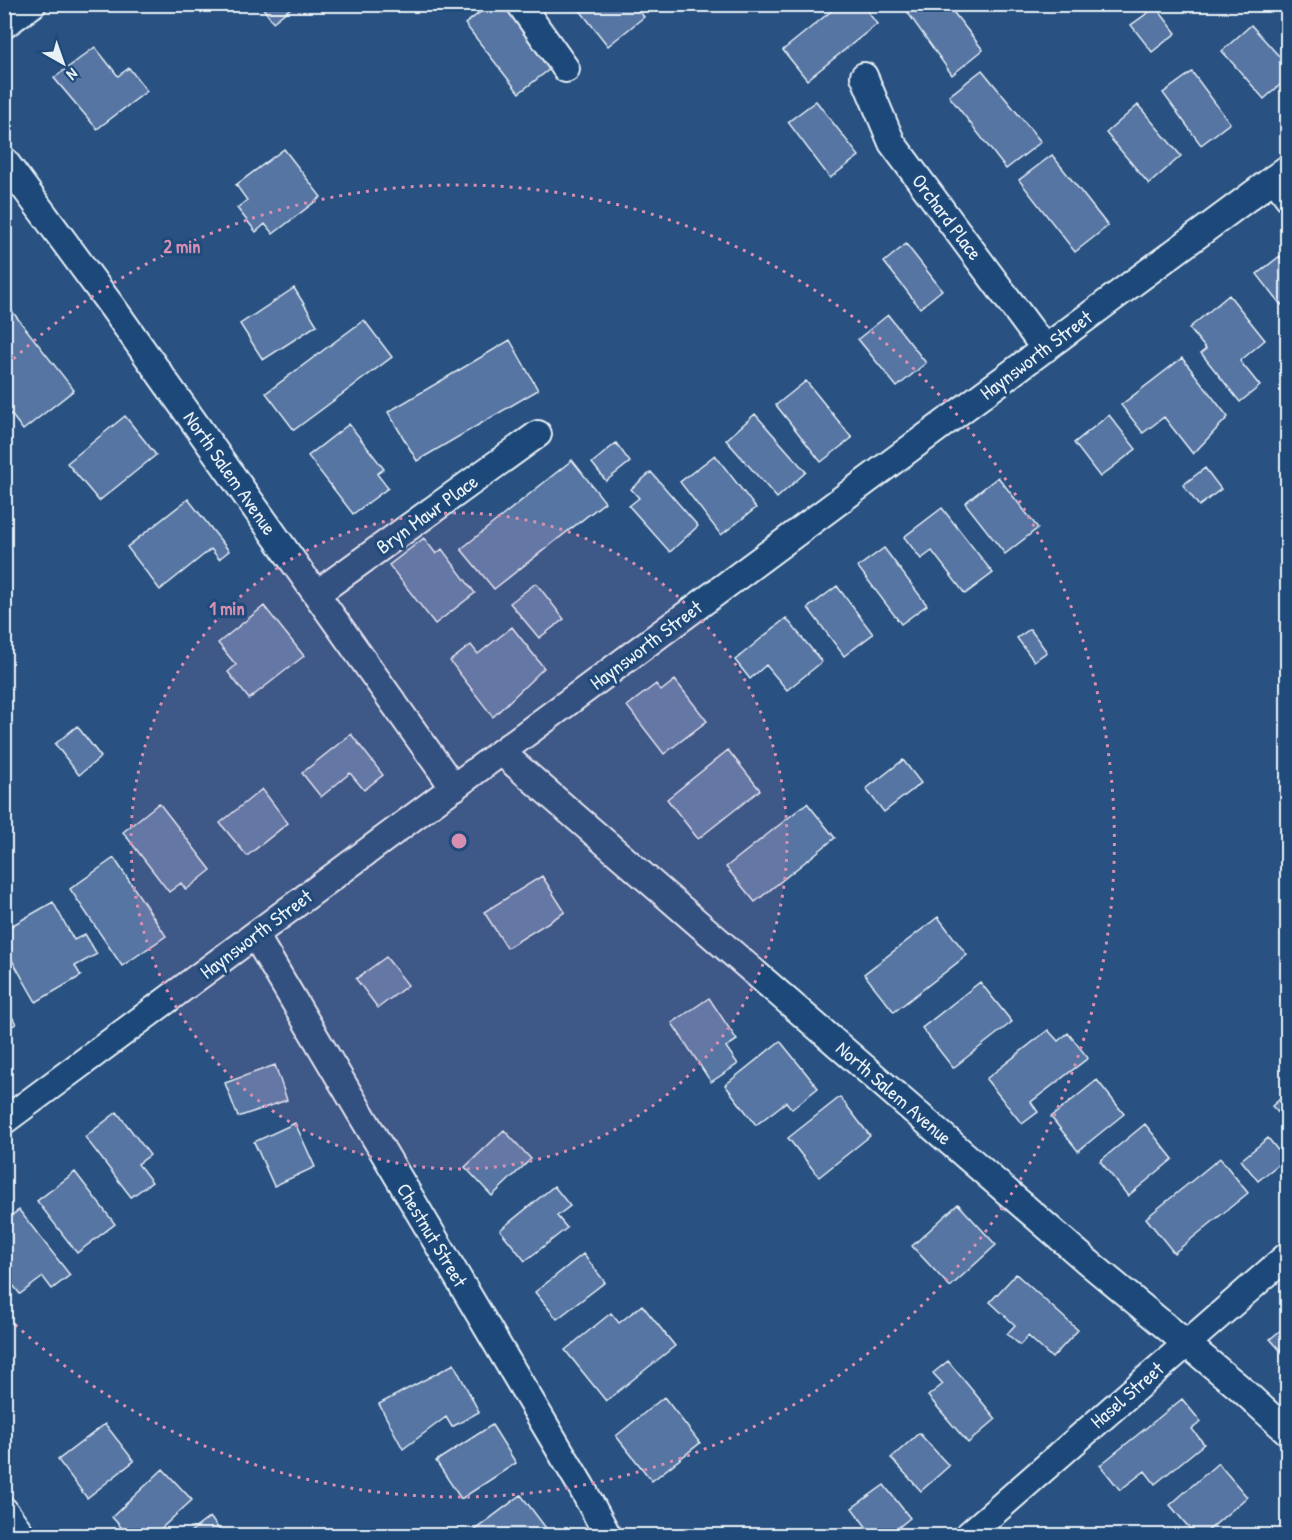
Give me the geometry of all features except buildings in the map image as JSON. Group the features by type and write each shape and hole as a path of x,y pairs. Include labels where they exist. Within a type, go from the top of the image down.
{"street":[{"path":"4,25 33,4"},
{"path":"520,4 566,69"},
{"name":"Orchard Place","path":"864,76 892,143 1045,349"},
{"name":"North Salem Avenue","path":"4,160 113,308 453,788"},
{"name":"Haynsworth Street","path":"4,1121 1045,349 1283,181"},
{"name":"Bryn Mawr Place","path":"316,594 538,434"},
{"name":"North Salem Avenue","path":"501,752 1079,1254 1240,1388 1287,1432"},
{"name":"Chestnut Street","path":"255,934 575,1476 608,1536"},
{"name":"Hasel Street","path":"967,1536 1287,1255"},
{"path":"4,1510 23,1536"}]}
